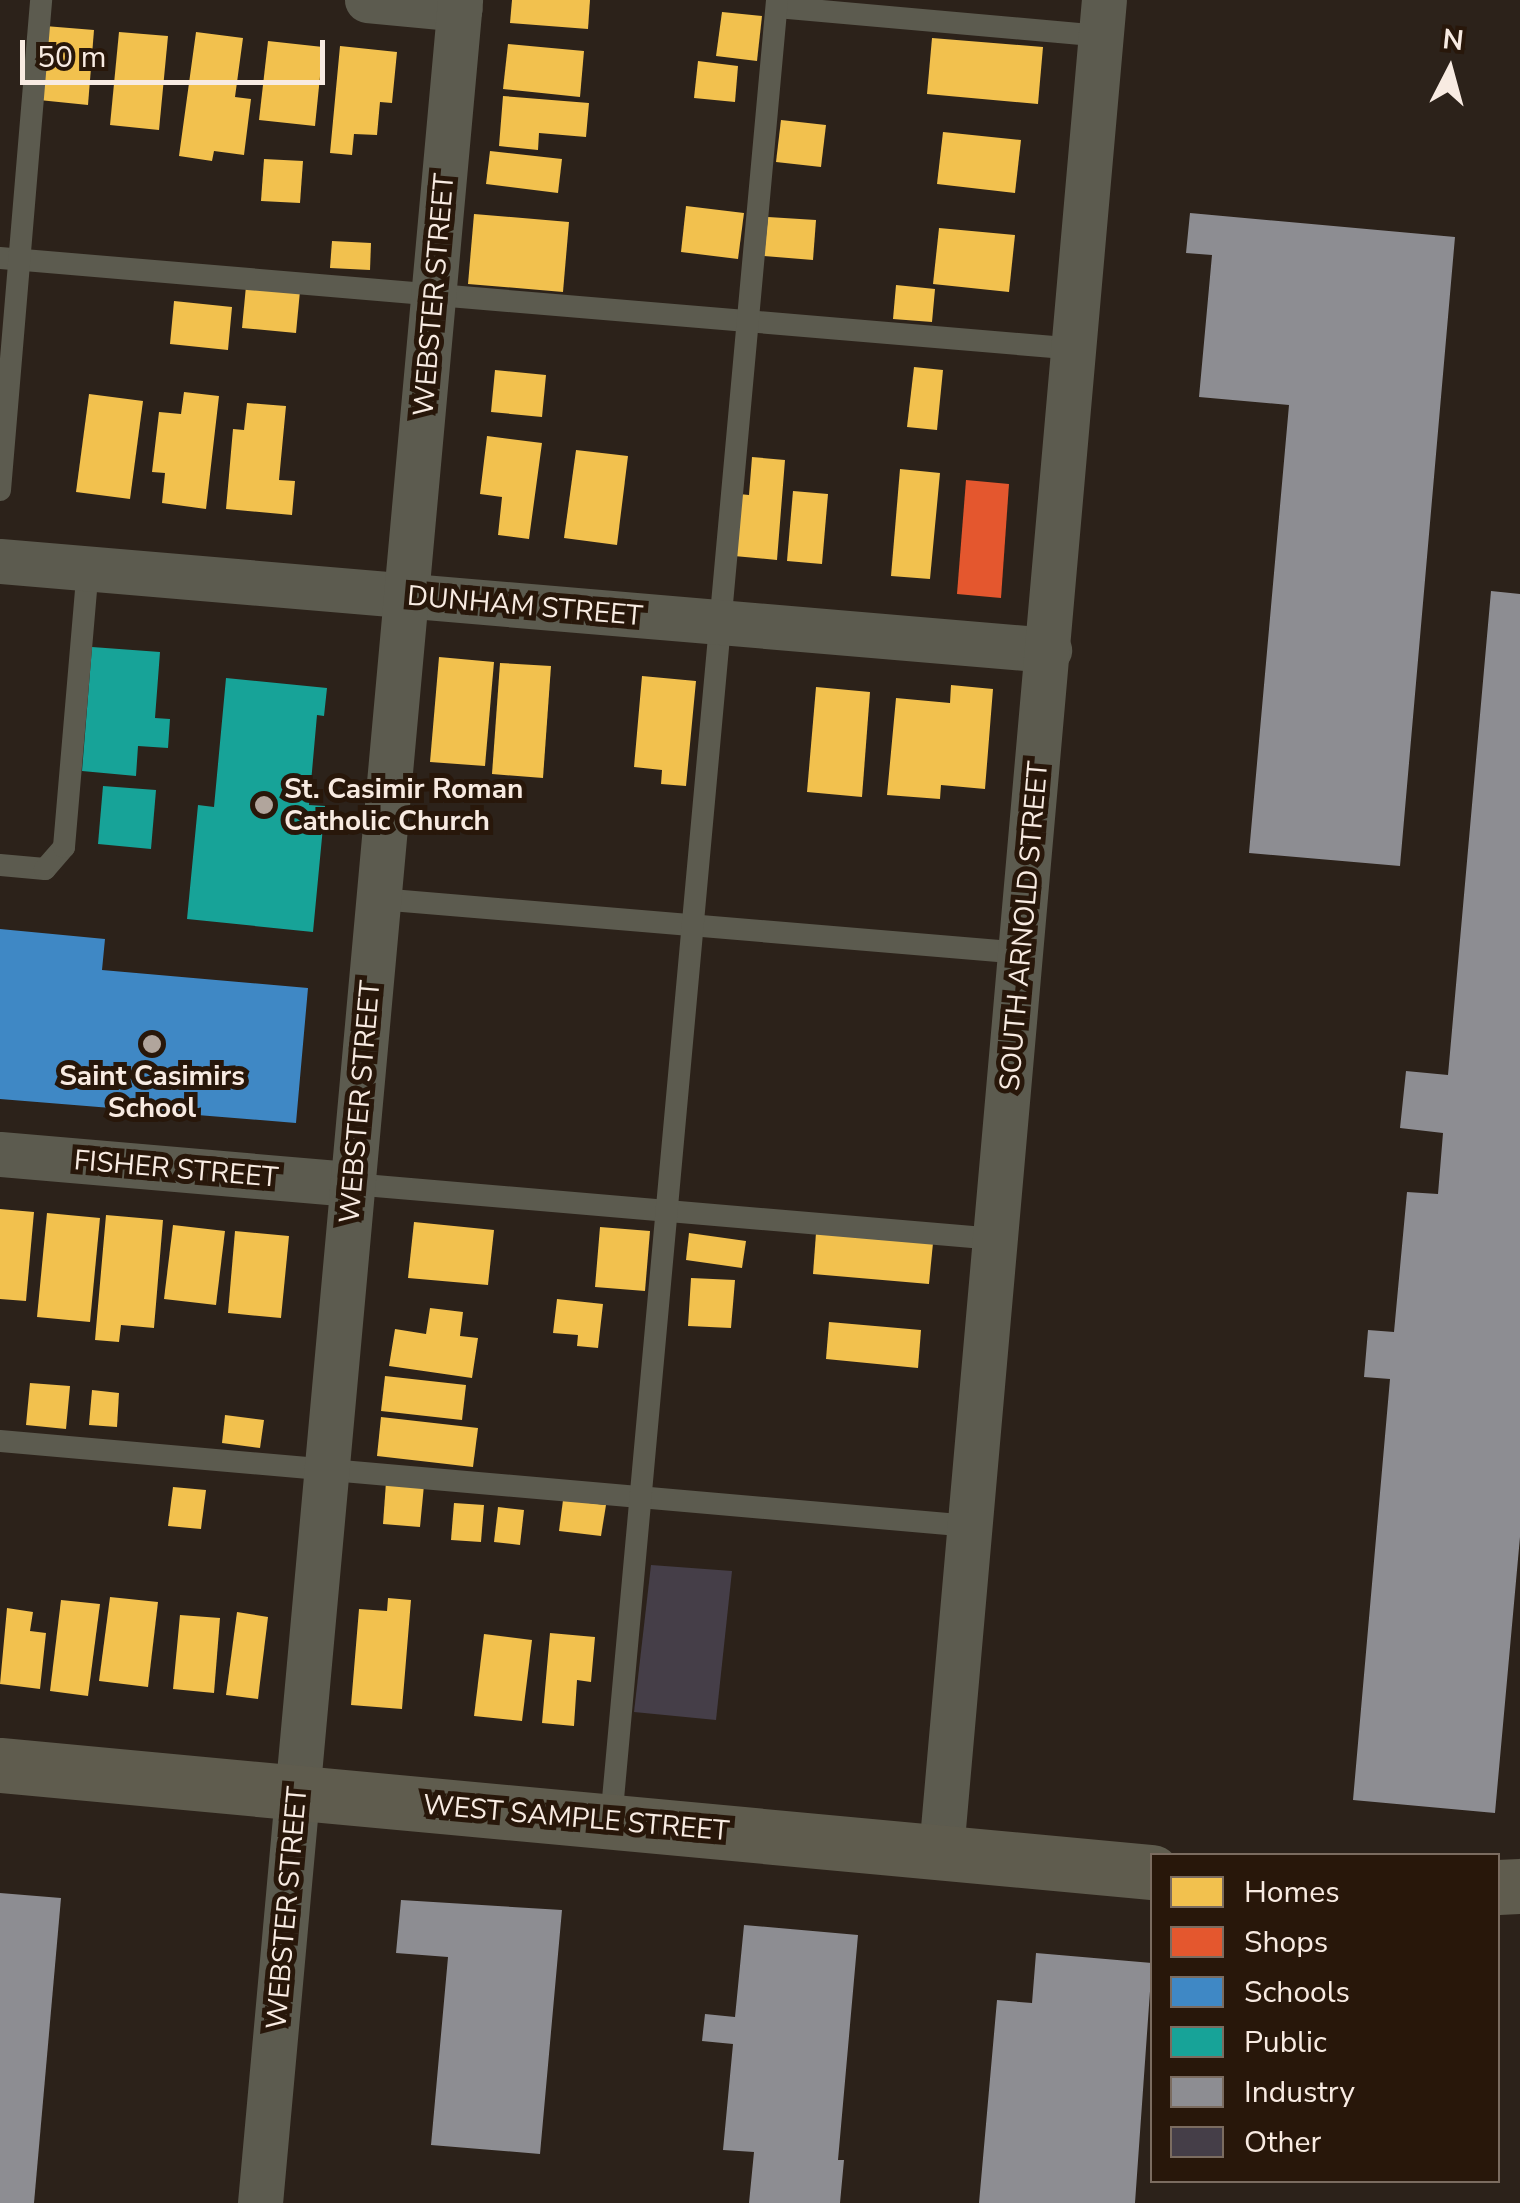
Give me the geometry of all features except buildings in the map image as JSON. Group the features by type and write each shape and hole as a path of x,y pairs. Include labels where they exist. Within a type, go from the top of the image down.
{"main road":[{"name":"WEST SAMPLE STREET","path":"0,1765 1150,1872"}],"street":[{"path":"367,0 460,4"},
{"name":"WEBSTER STREET","path":"260,2203 460,4"},
{"name":"SOUTH ARNOLD STREET","path":"941,1851 1077,349 1103,18"},
{"name":"DUNHAM STREET","path":"0,561 1049,650"},
{"name":"FISHER STREET","path":"0,1154 352,1184"}],"lane":[{"path":"0,490 10,260 41,0"},
{"path":"610,1822 671,1210 777,3 1103,18"},
{"path":"10,260 1077,349"},
{"path":"0,865 44,869 64,847 88,568"},
{"path":"379,898 1022,952"},
{"path":"352,1184 996,1239"},
{"path":"0,1441 970,1526"}],"place":[{"name":"St. Casimir Roman Catholic Church","path":"264,805"},
{"name":"Saint Casimirs School","path":"152,1044"}]}
